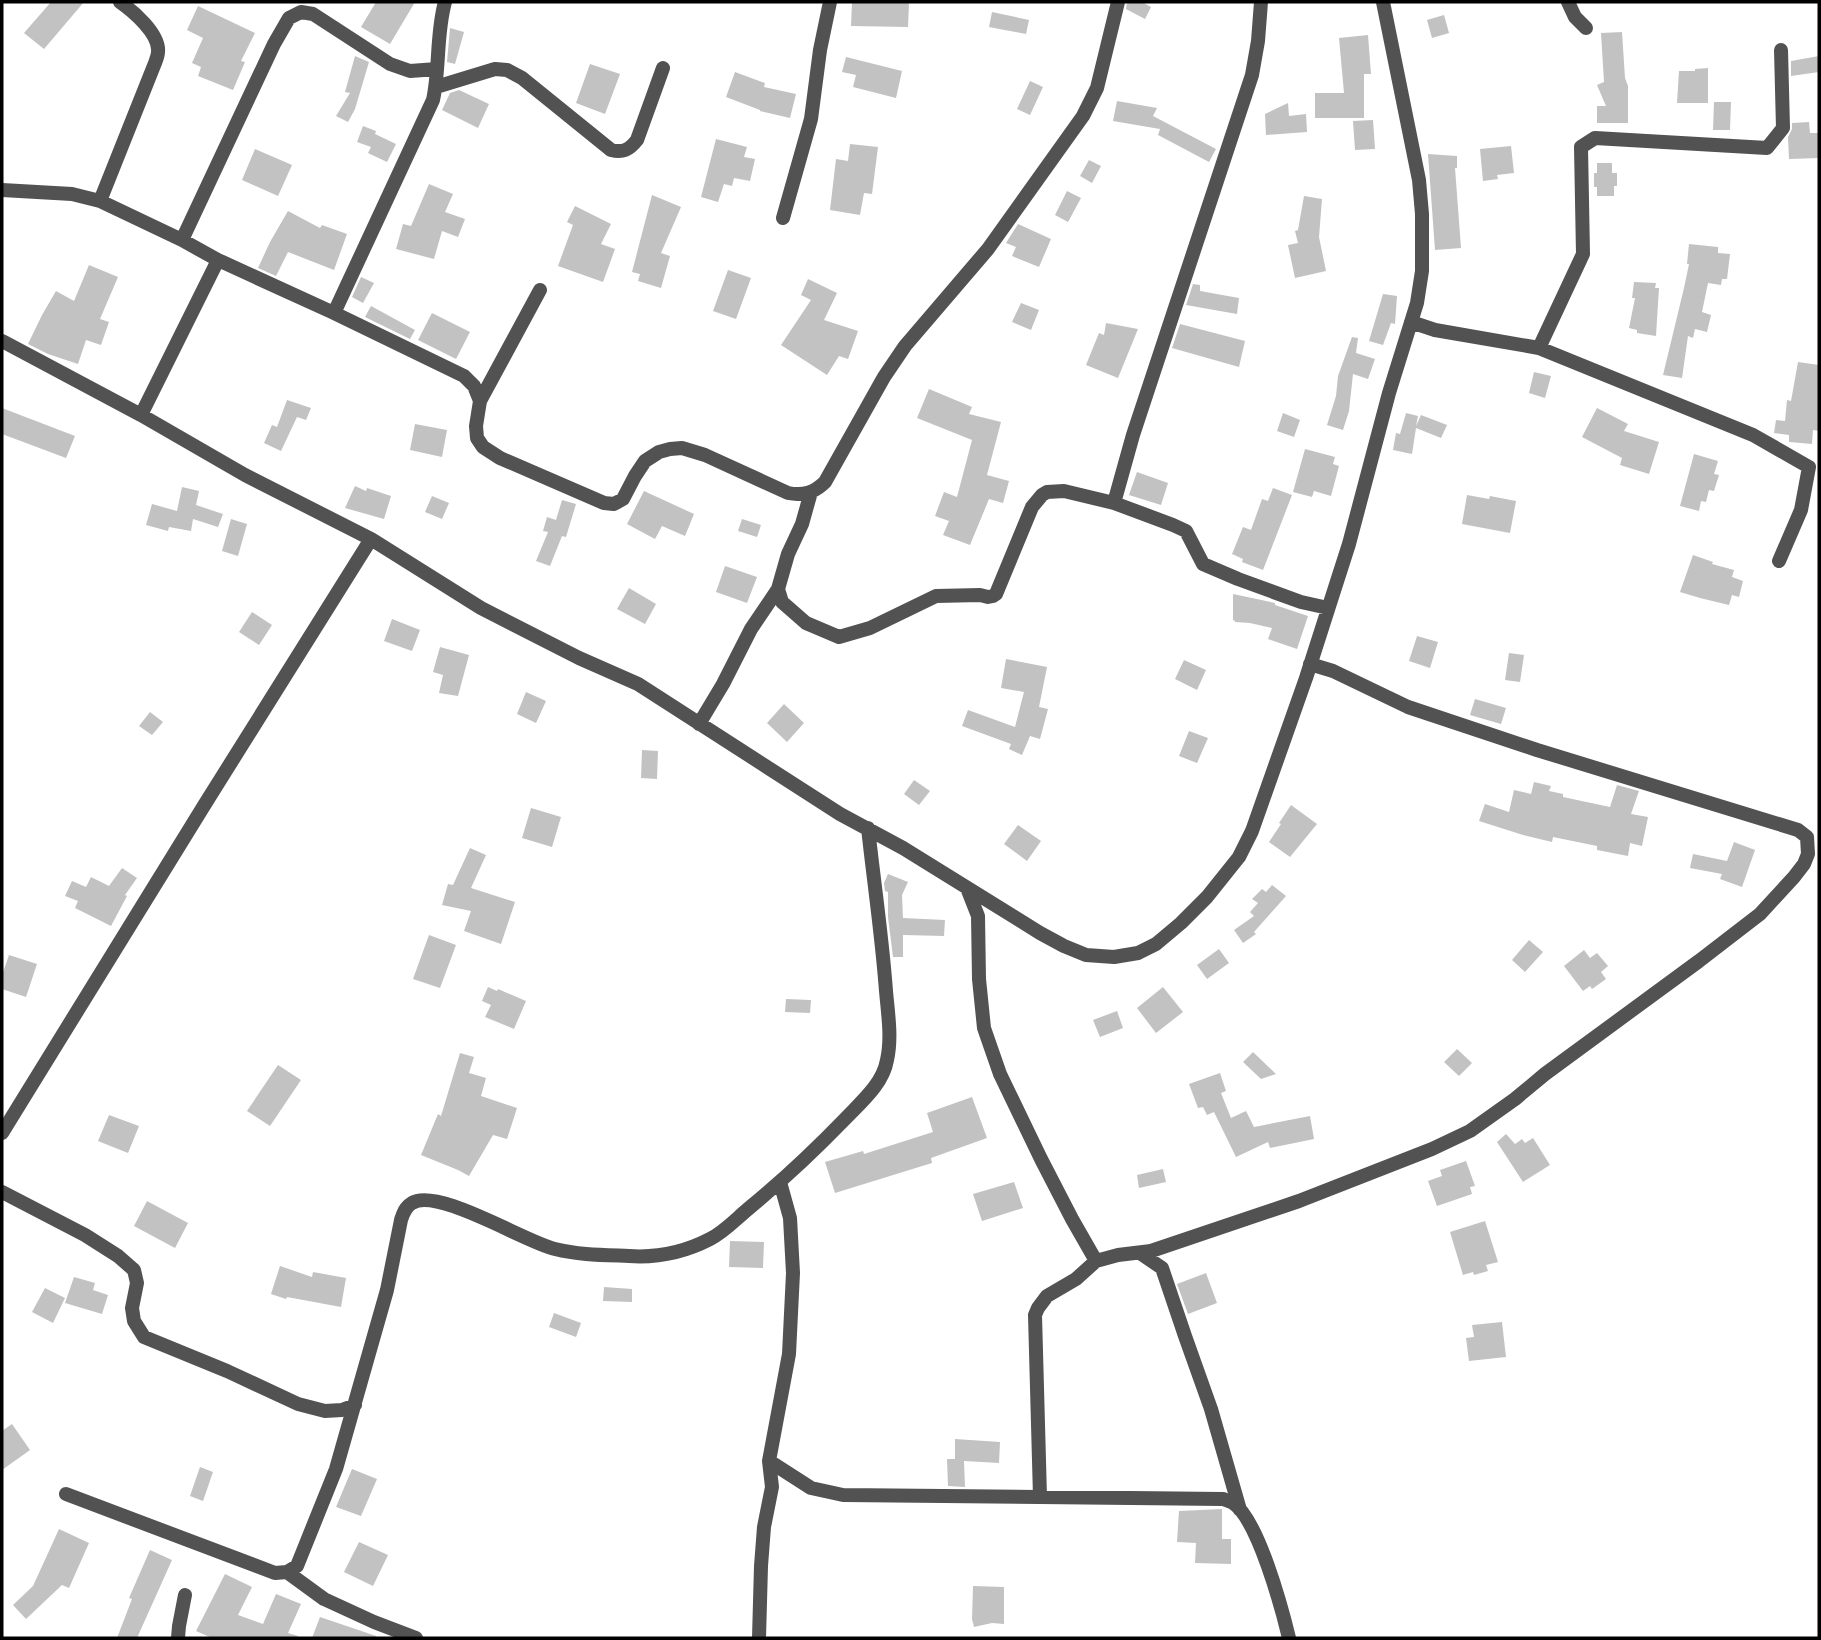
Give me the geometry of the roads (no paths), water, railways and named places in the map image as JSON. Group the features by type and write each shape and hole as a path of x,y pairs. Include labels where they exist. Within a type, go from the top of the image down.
{"street":[{"path":"100,201 159,50 156,39 134,11 120,2"},
{"path":"334,313 433,100 445,2"},
{"path":"783,218 811,119 820,50 830,2"},
{"path":"540,290 480,401 476,426 477,438 483,447 500,458 604,503 614,504 623,499 645,461 670,449 705,455 788,493 811,492 825,482 884,377 905,346 988,249 1083,116 1097,88 1118,2"},
{"path":"1114,503 1133,435 1252,75 1261,2"},
{"path":"2,341 246,475 371,539 481,608 579,658 638,684 841,814 903,848 1064,946 1086,954 1114,957 1138,953 1156,944 1207,897 1238,857 1252,831 1349,544 1418,296 1422,271 1419,180 1383,2"},
{"path":"1568,2 1575,18 1586,28"},
{"path":"181,240 274,44 289,18 300,7 390,64 410,71 437,69"},
{"path":"1539,348 1583,254 1581,147 1595,138 1767,148 1783,128 1781,50"},
{"path":"436,87 495,69 507,70 522,78 611,150 620,152 631,148 637,140 663,68"},
{"path":"2,190 72,194 100,201 464,376 474,386 480,401"},
{"path":"141,415 218,260"},
{"path":"1411,322 1435,330 1539,348 1753,435 1809,467 1801,510 1779,561"},
{"path":"778,589 782,602 806,624 839,637 870,628 936,596 993,596 1032,507 1047,492 1063,491 1114,503 1186,531 1203,564 1301,602 1328,608"},
{"path":"699,724 751,629 778,589 811,492"},
{"path":"2,1133 371,539"},
{"path":"1040,1497 1035,1315 1047,1296 1076,1279 1096,1261 1151,1251 1299,1202 1470,1131 1760,914 1794,877 1808,854 1807,837 1798,830 1537,750 1408,707 1333,671 1310,664"},
{"path":"66,1494 275,1573 287,1572 297,1566 336,1469 387,1290 401,1220 412,1202 421,1199 443,1202 554,1249 640,1257 683,1252 713,1237 780,1182 819,1147 868,1095 885,1070 888,1020 883,949 868,828"},
{"path":"966,888 978,916 979,979 984,1028 1000,1074 1041,1159 1096,1261"},
{"path":"759,1638 764,1528 772,1487 769,1461 789,1354 793,1273 790,1218 780,1182"},
{"path":"2,1192 85,1234 134,1269 137,1283 132,1308 134,1321 144,1337 298,1404 325,1411 355,1405"},
{"path":"1140,1253 1162,1268 1211,1409 1240,1510"},
{"path":"769,1461 811,1488 843,1495 1223,1499 1233,1503 1248,1523 1265,1559 1289,1638"},
{"path":"287,1572 324,1599 416,1638"},
{"path":"178,1638 185,1595"}]}
